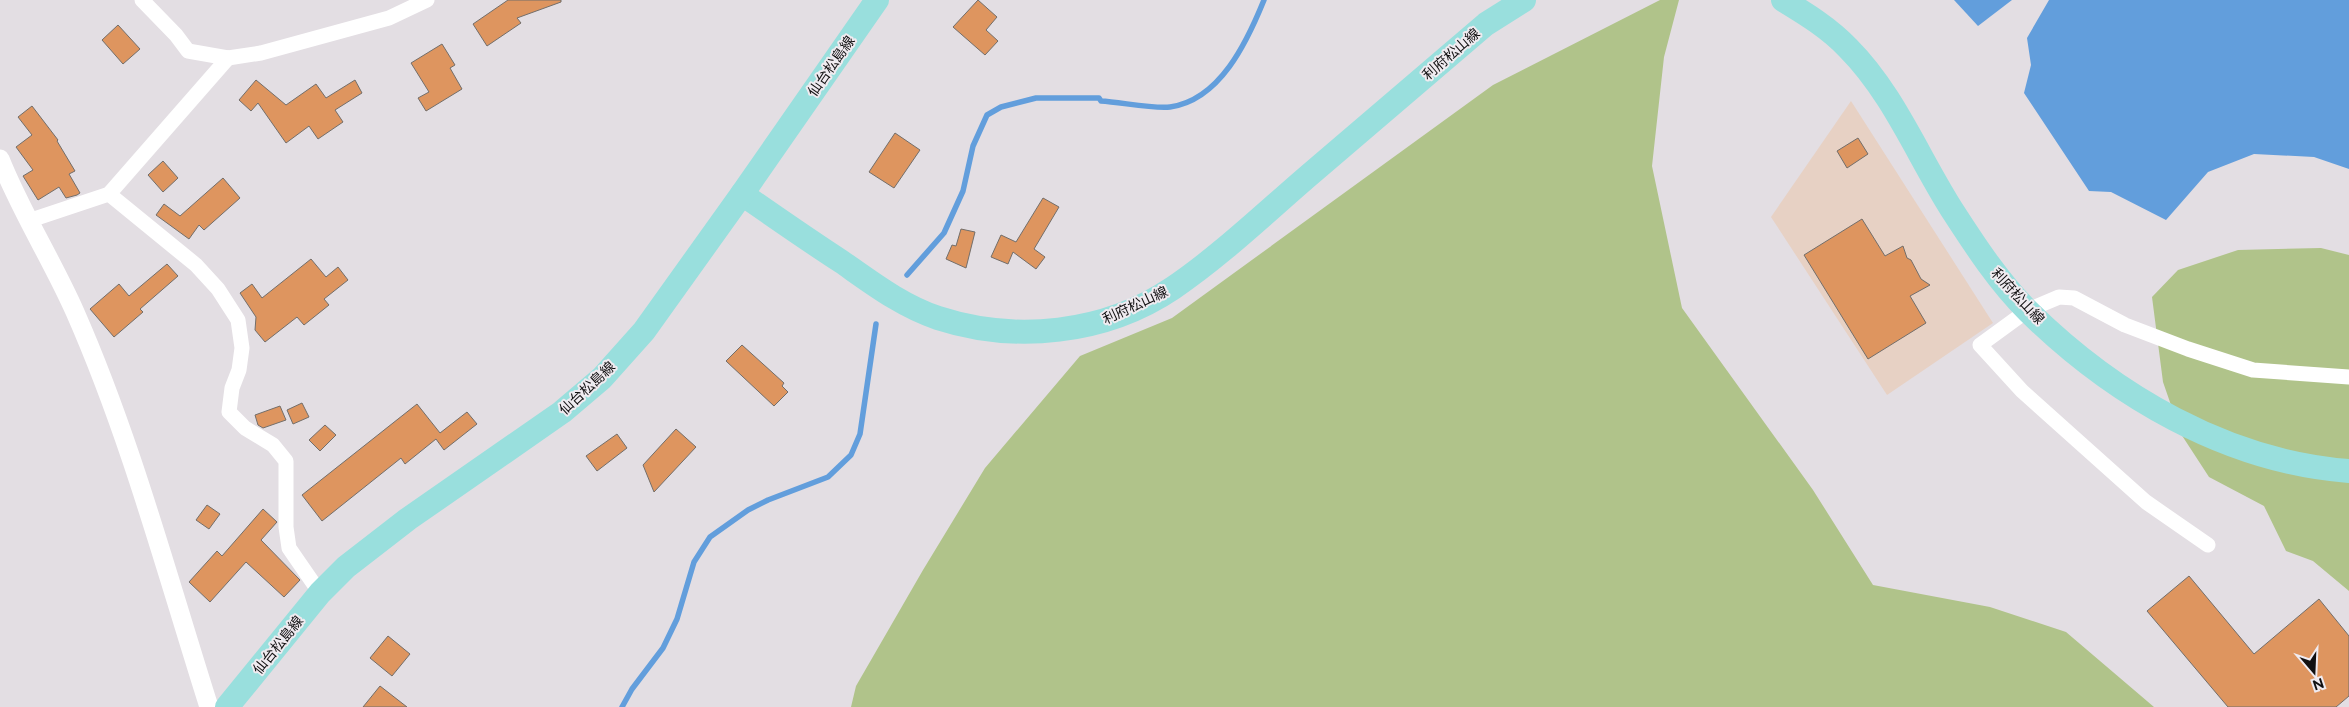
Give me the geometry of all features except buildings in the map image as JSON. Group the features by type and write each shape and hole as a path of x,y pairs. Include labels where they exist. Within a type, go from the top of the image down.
{"main road":[{"name":"仙台松島線","path":"228,707 320,594 346,567 408,519 562,412 602,378 644,331 877,0"},
{"name":"利府松山線","path":"742,194 878,288 908,306 938,318 1013,332 1052,330 1094,324 1136,308 1172,288 1230,243 1486,24 1524,0"},
{"name":"利府松山線","path":"1783,0 1817,21 1848,48 1877,84 1954,213 1993,270 2028,310 2094,370 2176,420 2223,441 2277,458 2349,471"}],"street":[{"path":"142,0 176,35 188,52 228,58 261,53 389,18 427,0"},
{"path":"28,220 109,194 228,58"},
{"path":"0,159 13,193 75,312 121,430 209,707"},
{"path":"109,194 196,265 218,289 238,320 242,348 239,370 232,388 229,412 246,428 273,445 286,461 286,527 289,548 320,594"},
{"path":"2208,545 2146,502 2022,391 1980,345 2028,310 2059,296 2074,298 2125,325 2188,349 2253,370 2349,377"}],"shaded area":[{"path":"1851,101 1993,323 1887,395 1771,217"}],"green space":[{"path":"1660,0 1679,0 1664,57 1652,166 1682,308 1813,490 1873,585 1990,607 2066,632 2154,707 851,707 856,686 985,468 1080,356 1172,318 1493,85"},
{"path":"2321,248 2349,255 2349,591 2313,561 2286,551 2264,506 2209,477 2181,434 2163,382 2152,297 2178,270 2238,250"}],"water":[{"path":"1954,0 2012,0 1978,26"},
{"path":"2049,0 2349,0 2349,169 2314,157 2254,154 2208,172 2166,220 2111,192 2089,191 2024,93 2031,65 2027,38"}],"waterway":[{"path":"907,275 944,233 963,191 973,146 987,115 1001,107 1036,98 1099,98 1101,101 1163,107 1188,102 1203,93 1229,67 1249,33 1264,0"},
{"path":"622,707 632,689 663,648 677,619 694,562 710,537 748,510 768,500 828,477 851,455 860,434 876,324"}]}
